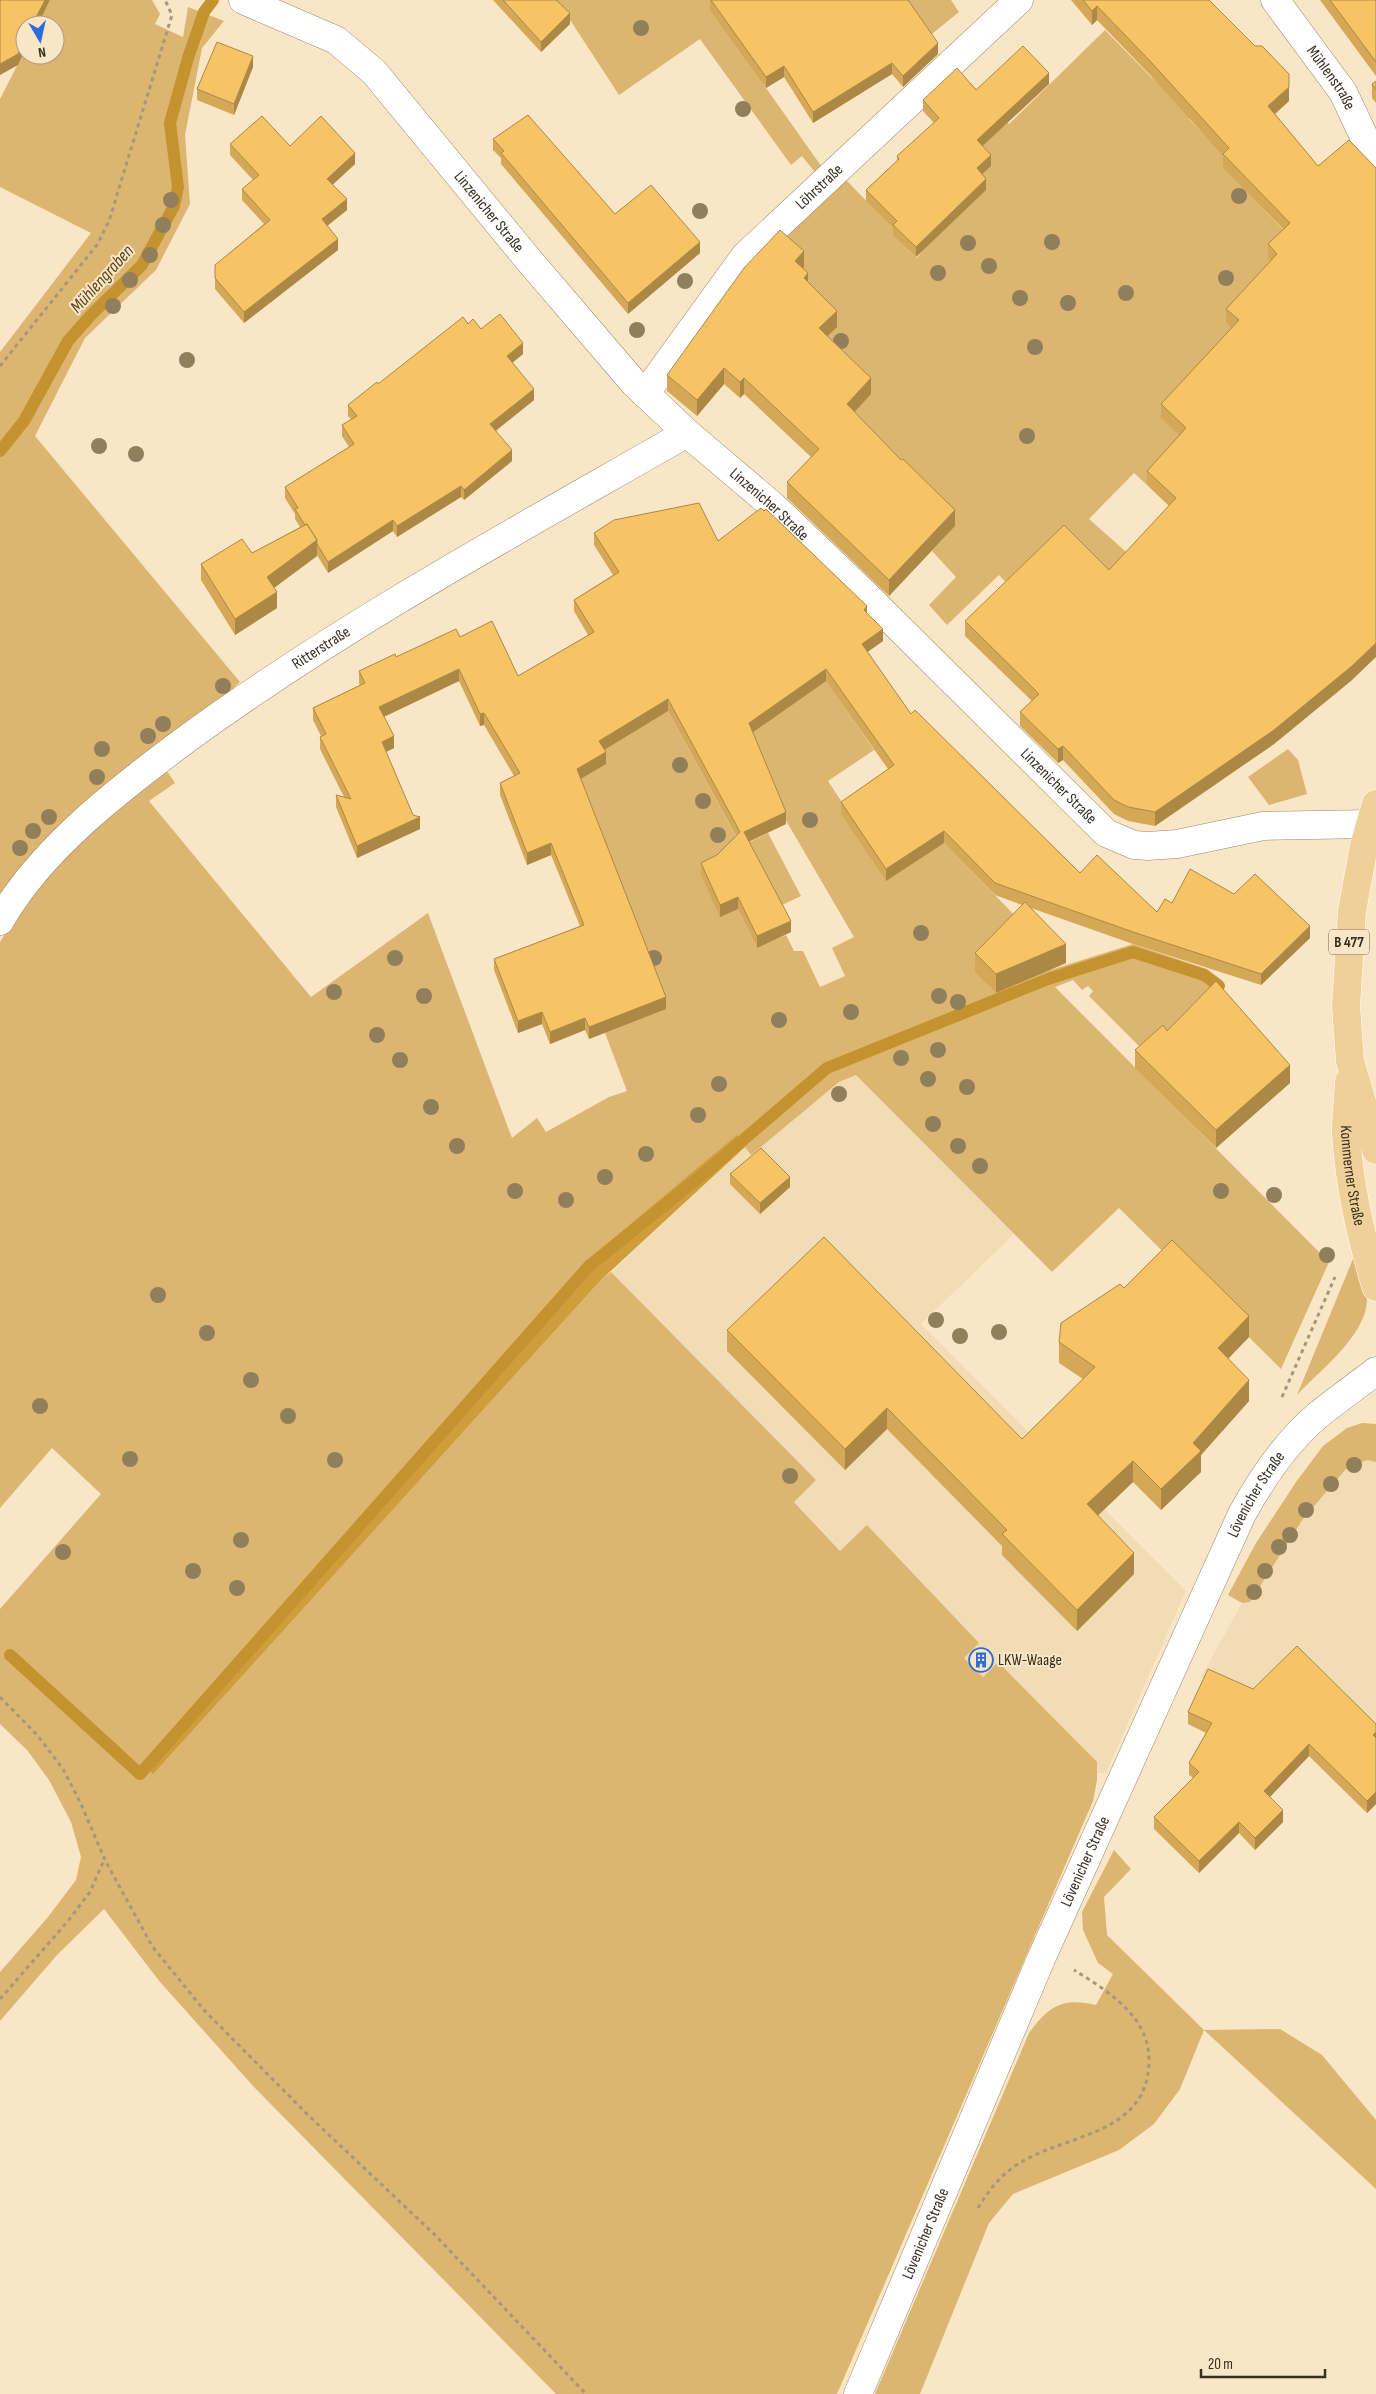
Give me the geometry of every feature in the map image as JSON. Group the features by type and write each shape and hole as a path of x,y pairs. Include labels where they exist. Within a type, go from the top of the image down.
{"main road":[{"name":"Kommerner Straße","path":"1373,814 1355,894 1349,941 1346,1006 1350,1061 1346,1130 1352,1188 1360,1231 1376,1287"},
{"name":"Kommerner Straße","path":"1350,1061 1376,1150"}],"street":[{"name":"Linzenicher Straße","path":"242,0 336,40 374,72 527,258 645,394 687,433 773,506 865,594 1106,833 1134,846 1177,844 1263,826 1373,814"},
{"name":"Löhrstraße","path":"645,394 745,256 1019,0"},
{"name":"Mühlenstraße","path":"1275,0 1343,92 1376,162"},
{"name":"Ritterstraße","path":"0,921 28,880 59,846 115,792 220,715 293,666 423,586 687,433"},
{"name":"Lövenicher Straße","path":"858,2394 1041,1959 1242,1514 1257,1487 1279,1458 1316,1416 1376,1371"}],"path":[{"path":"0,366 97,245 109,221 172,15 165,0"},
{"path":"1281,1399 1338,1270"},
{"path":"0,1697 38,1736 63,1769 81,1804 104,1860 152,1946 203,2009 310,2117 433,2233 586,2394"},
{"path":"0,1999 74,1914 90,1892 104,1860"},
{"path":"974,2214 992,2185 1025,2160 1081,2139 1127,2113 1140,2095 1149,2074 1150,2050 1144,2031 1121,2003 1102,1987 1070,1967 1041,1959"}],"shaded area":[{"path":"50,0 152,0 160,14 155,24 183,37 188,7 224,21 202,48 185,135 190,204 156,270 85,338 35,436 240,682 0,900 0,352 91,233 0,187 0,99 17,65 65,65 65,15 43,15"},
{"path":"557,0 725,0 711,10 824,170 818,176 802,156 791,165 700,39 619,95"},
{"path":"900,0 951,0 959,12 927,38"},
{"path":"1105,30 1151,77 1195,112 1189,119 1230,162 1224,168 1290,237 1186,442 1147,485 1134,473 1089,519 1133,558 1112,581 1012,589 999,575 947,625 929,605 956,577 932,551 955,526 831,396 795,277 803,267 768,252 846,180 897,232 893,236 917,258 977,179 979,154 961,73 1009,124"},
{"path":"826,680 874,750 828,781 847,810 943,842 1032,933 976,972 996,993 1047,971 1133,944 1207,969 1223,981 1149,1056 1089,996 1093,991 1088,986 1082,990 1073,980 1055,987 1329,1262 1281,1369 1119,1208 1052,1272 856,1075 839,1082 751,1155 737,1136 585,1262 143,1764 153,1773 601,1280 611,1272 816,1480 794,1502 840,1551 867,1525 979,1643 964,1658 983,1677 998,1662 1097,1762 1097,1780 1093,1801 837,2394 556,2394 254,2087 160,1982 104,1909 57,1955 0,2021 0,1972 48,1917 76,1880 81,1857 71,1822 49,1780 27,1750 0,1724 0,1609 101,1494 52,1448 0,1508 0,942 27,899 85,833 165,768 175,783 149,801 311,997 428,913 512,1138 537,1118 546,1132 609,1097 627,1091 605,1033 577,781 595,745 668,711 740,844 720,916 738,909 757,948 786,935 794,951 803,951 820,987 845,976 832,948 854,937 781,812 749,735"},
{"path":"1288,749 1298,760 1307,794 1269,805 1248,777"},
{"path":"768,833 801,896 778,907 745,844"},
{"path":"856,1075 1014,1234 921,1324 1186,1591 1106,1773 1074,1773 841,1551 593,1289 745,1147 751,1154 839,1082"},
{"path":"737,1135 745,1147 601,1280 153,1774 142,1764 585,1262"},
{"path":"1355,1254 1367,1294 1365,1312 1351,1339 1297,1395"},
{"path":"1362,1423 1376,1424 1376,1462 1367,1460 1346,1469 1303,1519 1250,1602 1242,1603 1228,1595 1256,1543 1296,1482 1323,1446 1347,1428"},
{"path":"1367,1460 1376,1462 1376,1804 1367,1813 1252,1701 1201,1677 1242,1603 1250,1602 1303,1519 1346,1469"},
{"path":"1114,1850 1131,1869 1104,1897 1107,1935 1204,2030 1180,2089 1154,2124 1119,2150 1013,2194 989,2223 920,2394 875,2394 1029,2033 1043,2016 1057,2006 1074,2002 1096,2005 1113,1974 1098,1963 1083,1930 1082,1912"},
{"path":"1280,2029 1322,2055 1376,2120 1376,2189 1204,2030"}],"building":[{"path":"0,0 45,0 37,15 15,15 15,56 0,64"},
{"path":"503,0 556,0 570,13 541,42"},
{"path":"711,0 908,0 938,43 903,76 892,63 813,112 784,66 766,77"},
{"path":"1083,0 1209,0 1255,46 1262,46 1289,74 1289,87 1268,106 1318,166 1349,140 1376,168 1376,643 1352,666 1274,730 1155,812 1128,807 1114,800 1063,746 1058,749 1020,712 1039,694 965,621 1064,525 1109,570 1176,498 1147,471 1186,428 1161,404 1239,320 1226,309 1277,254 1268,244 1290,223 1223,154 1229,148 1151,62 1097,6 1092,11"},
{"path":"1330,0 1376,0 1376,62"},
{"path":"217,42 253,56 234,104 197,89"},
{"path":"1023,46 1049,73 977,140 991,155 977,168 986,179 916,247 893,225 897,221 866,190 899,159 897,156 939,118 923,100 957,68 976,90"},
{"path":"1376,81 1376,89 1372,84"},
{"path":"528,115 615,214 651,185 700,242 628,303 501,153 504,151 493,139"},
{"path":"262,116 290,146 321,116 355,153 327,179 347,199 322,219 338,239 244,312 215,278 215,265 270,220 242,189 259,175 230,144"},
{"path":"780,230 804,251 795,261 808,273 804,278 837,311 819,328 871,378 847,404 901,460 903,459 955,510 889,580 787,482 819,449 744,378 740,382 724,368 697,400 667,375 744,268"},
{"path":"500,314 523,343 507,356 534,389 490,424 512,450 464,490 461,486 397,526 393,520 328,562 317,544 317,540 295,509 298,508 285,487 354,444 342,425 357,416 348,405 377,382 378,384 463,317 468,324 473,319 481,329"},
{"path":"699,503 718,541 761,508 764,511 766,509 867,606 864,610 883,629 862,644 911,714 915,710 1080,873 1097,855 1157,912 1165,899 1172,903 1190,869 1234,894 1255,874 1310,926 1261,974 1133,932 995,883 944,831 886,869 841,802 894,765 826,669 749,723 786,812 744,832 791,921 757,936 738,897 720,905 701,863 717,855 740,832 668,699 599,741 606,752 577,769 666,997 589,1027 585,1018 550,1032 542,1012 518,1021 494,959 584,925 551,843 527,853 500,783 520,773 484,713 480,714 459,669 379,707 394,736 382,742 413,815 420,817 357,846 336,795 351,799 320,737 326,734 313,708 365,683 359,671 395,654 396,657 456,629 460,637 492,621 518,676 594,632 574,600 619,572 594,533 614,520"},
{"path":"307,524 317,540 267,577 277,592 235,619 201,564 242,539 252,553"},
{"path":"1025,902 1066,944 996,974 975,953"},
{"path":"1216,981 1290,1065 1216,1130 1135,1050 1163,1025 1167,1031"},
{"path":"761,1148 790,1177 760,1203 730,1174"},
{"path":"824,1237 1022,1439 1095,1367 1059,1342 1061,1323 1120,1284 1124,1288 1172,1240 1249,1316 1218,1348 1249,1380 1193,1443 1201,1451 1161,1489 1133,1461 1087,1504 1134,1553 1077,1610 1002,1534 1007,1530 887,1408 845,1449 727,1330"},
{"path":"1297,1646 1376,1724 1376,1732 1373,1735 1376,1738 1376,1792 1367,1801 1309,1744 1264,1791 1283,1810 1255,1838 1239,1822 1199,1861 1154,1817 1199,1772 1189,1763 1212,1723 1188,1712 1208,1669 1253,1689"}],"waterway":[{"name":"Mühlengraben","path":"0,451 24,421 68,341 90,316 142,265 174,206 178,187 170,123 188,58 204,12 213,0"},
{"path":"10,1655 140,1774 589,1266 707,1171 827,1068 1048,979 1133,952 1204,975 1219,986"}],"place":[{"name":"LKW-Waage","path":"981,1660"}]}
